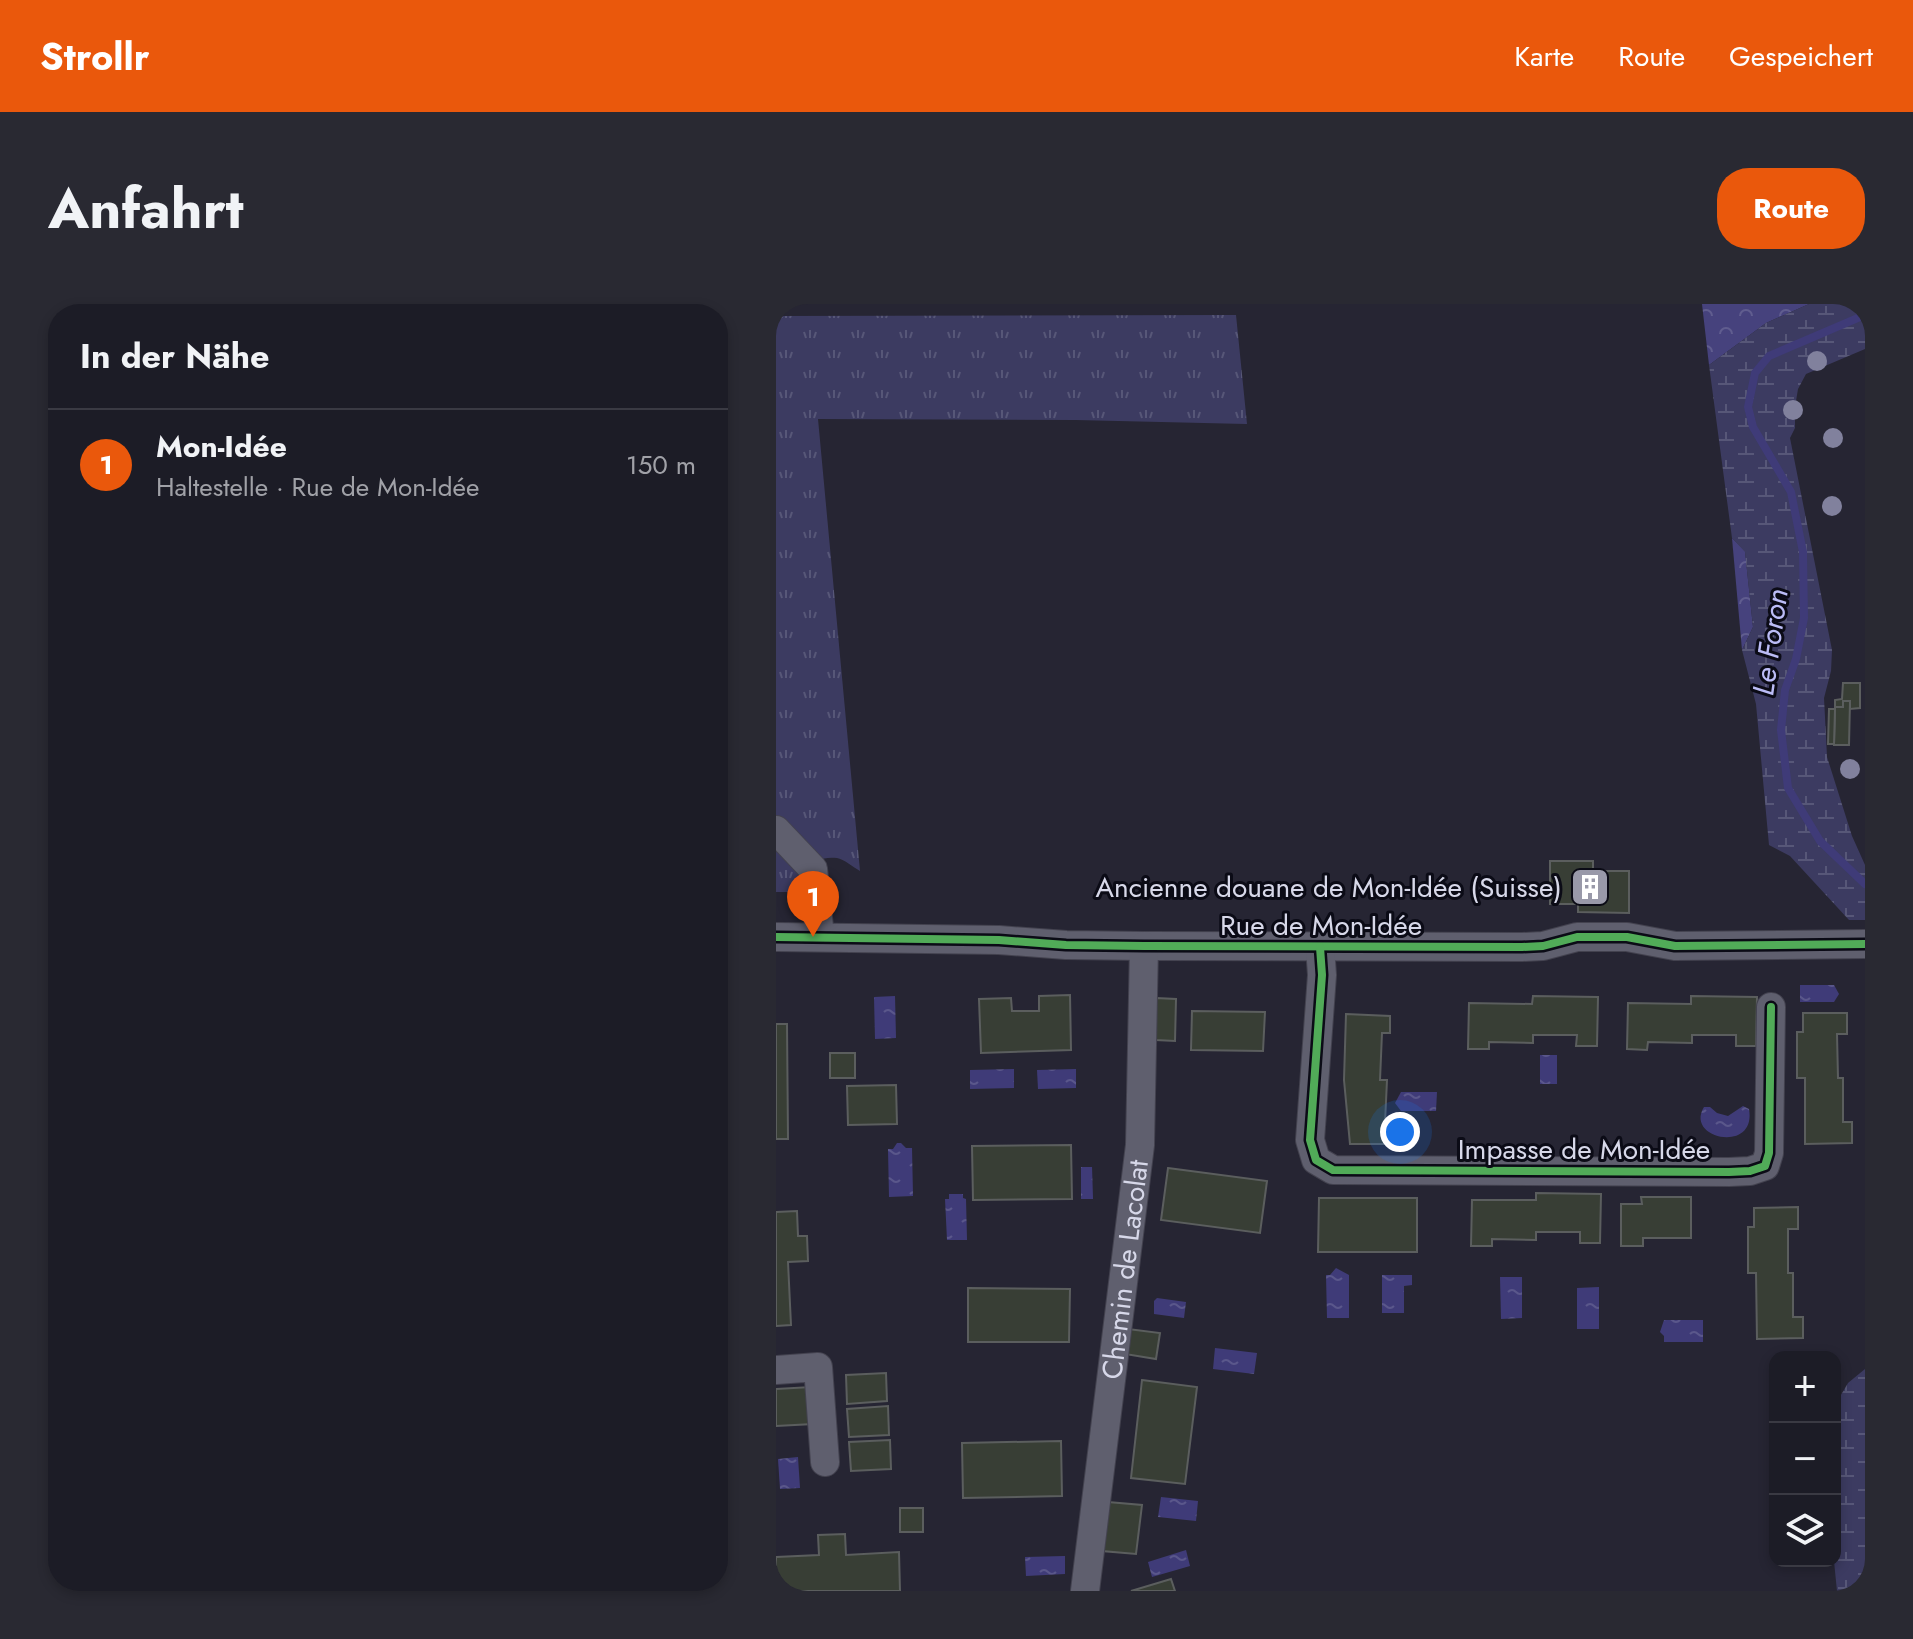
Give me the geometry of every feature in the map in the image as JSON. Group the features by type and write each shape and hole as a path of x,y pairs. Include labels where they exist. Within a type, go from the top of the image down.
{"street":[{"path":"776,830 813,869 820,937"},
{"name":"Rue de Mon-Idée","path":"776,937 999,940 1144,946 1543,946 1577,937 1627,937 1675,946 1865,944"},
{"name":"Chemin de Lacolat","path":"1085,1591 1140,1145 1144,946"},
{"name":"Impasse de Mon-Idée","path":"1320,947 1322,975 1310,1140 1316,1160 1333,1170 1729,1172 1750,1171 1765,1166 1769,1153 1771,1007"},
{"path":"776,1370 818,1367 825,1462"}],"green space":[{"path":"1702,304 1809,304 1766,323 1709,365"},
{"path":"1809,304 1865,304 1865,349 1806,374 1798,389 1795,428 1790,438 1832,650 1831,671 1824,698 1827,757 1852,836 1865,865 1865,920 1849,920 1790,856 1769,845 1756,704 1742,650 1753,627 1745,552 1732,538 1709,365 1766,323"},
{"path":"1236,315 1247,424 818,419 860,871 840,859 821,859 810,866 802,877 799,892 776,892 776,316"},
{"path":"1732,538 1745,551 1753,627 1742,650"},
{"path":"1865,1369 1865,1591 1837,1591 1835,1567 1841,1567 1841,1395 1848,1383"}],"water":[{"path":"1800,985 1834,985 1839,994 1834,1002 1800,1002"},
{"path":"895,996 896,1038 875,1039 874,997"},
{"path":"1540,1055 1557,1055 1557,1084 1540,1084"},
{"path":"1014,1069 1014,1088 970,1089 970,1070"},
{"path":"1076,1069 1076,1088 1038,1089 1037,1070"},
{"path":"1401,1092 1437,1092 1436,1111 1401,1111 1395,1103"},
{"path":"1743,1106 1749,1109 1749,1123 1743,1132 1733,1137 1722,1137 1704,1127 1701,1118 1704,1107 1728,1116"},
{"path":"897,1143 912,1148 913,1196 889,1197 888,1149 893,1149"},
{"path":"1081,1167 1092,1167 1093,1199 1081,1199"},
{"path":"949,1194 963,1194 966,1199 967,1240 947,1240 945,1199 949,1199"},
{"path":"1336,1268 1349,1275 1349,1318 1327,1318 1326,1275"},
{"path":"1382,1275 1412,1275 1412,1285 1404,1286 1404,1313 1382,1313"},
{"path":"1500,1277 1522,1277 1522,1318 1501,1319"},
{"path":"1599,1287 1599,1329 1577,1329 1577,1288"},
{"path":"1157,1298 1186,1302 1184,1318 1154,1314"},
{"path":"1664,1320 1703,1320 1703,1342 1664,1342 1660,1332"},
{"path":"1215,1348 1257,1353 1254,1374 1213,1369"},
{"path":"798,1457 800,1488 780,1489 778,1459"},
{"path":"1161,1497 1198,1501 1196,1521 1158,1517"},
{"path":"1186,1550 1190,1566 1152,1577 1148,1562"},
{"path":"1065,1556 1065,1574 1026,1576 1025,1557"}],"building":[{"path":"1843,683 1860,683 1860,708 1850,709 1850,701 1843,701 1843,707 1835,707 1835,700 1842,699"},
{"path":"1843,701 1850,701 1849,745 1834,745 1835,707 1843,707"},
{"path":"1829,709 1835,709 1834,744 1828,744"},
{"name":"Ancienne douane de Mon-Idée (Suisse)","path":"1550,861 1593,861 1593,871 1629,871 1629,913 1578,912 1578,904 1550,904"},
{"path":"1070,995 1071,1050 981,1053 979,999 1011,998 1012,1011 1039,1011 1039,996"},
{"path":"1533,996 1598,997 1597,1046 1576,1046 1577,1035 1533,1035 1533,1043 1489,1042 1489,1049 1468,1049 1469,1003 1532,1004"},
{"path":"1691,996 1757,997 1756,1046 1736,1046 1736,1035 1692,1035 1692,1043 1648,1042 1647,1050 1627,1049 1628,1003 1691,1004"},
{"path":"1156,998 1176,999 1175,1041 1156,1040"},
{"path":"1192,1011 1265,1012 1263,1051 1191,1050"},
{"path":"1803,1013 1847,1013 1847,1034 1837,1034 1838,1078 1843,1078 1843,1122 1852,1122 1852,1143 1805,1144 1805,1078 1797,1078 1797,1032 1803,1032"},
{"path":"1346,1014 1390,1016 1390,1033 1382,1033 1380,1080 1387,1080 1385,1123 1395,1123 1393,1144 1350,1144 1344,1080"},
{"path":"776,1024 787,1024 788,1139 776,1139"},
{"path":"830,1053 855,1053 855,1078 830,1078"},
{"path":"896,1085 897,1124 848,1125 847,1086"},
{"path":"1071,1145 1072,1199 973,1200 972,1146"},
{"path":"1168,1168 1267,1181 1260,1233 1161,1220"},
{"path":"1536,1193 1601,1194 1600,1243 1580,1243 1580,1232 1536,1232 1536,1240 1492,1239 1492,1246 1471,1246 1472,1200 1536,1200"},
{"path":"1641,1197 1691,1197 1691,1238 1643,1238 1643,1246 1621,1246 1621,1204 1642,1204"},
{"path":"1319,1198 1417,1198 1417,1252 1318,1252"},
{"path":"1798,1207 1798,1229 1788,1229 1788,1273 1793,1273 1793,1317 1803,1317 1803,1338 1757,1339 1756,1273 1748,1273 1748,1227 1754,1227 1754,1208"},
{"path":"797,1211 798,1236 807,1236 808,1261 788,1262 791,1325 776,1326 776,1212"},
{"path":"968,1288 1070,1289 1069,1342 968,1342"},
{"path":"1128,1329 1160,1333 1156,1359 1125,1354"},
{"path":"886,1373 887,1401 847,1404 846,1375"},
{"path":"1142,1380 1197,1387 1185,1484 1131,1478"},
{"path":"811,1387 813,1424 776,1426 776,1389"},
{"path":"888,1406 889,1435 849,1437 847,1409"},
{"path":"890,1440 891,1469 851,1471 849,1442"},
{"path":"1061,1441 1062,1496 963,1498 962,1443"},
{"path":"1108,1502 1142,1505 1136,1554 1102,1551"},
{"path":"900,1508 923,1508 923,1532 900,1532"},
{"path":"845,1534 846,1555 899,1552 900,1591 776,1591 776,1557 819,1555 818,1535"},
{"path":"1171,1579 1175,1591 1131,1591"}],"waterway":[{"name":"Le Foron","path":"1865,315 1769,356 1755,373 1748,407 1753,427 1791,492 1803,552 1804,618 1796,659 1785,690 1781,730 1788,788 1820,841 1865,884"}],"cycle path":[{"path":"776,937 999,940 1144,946 1522,947 1543,946 1577,937 1627,937 1675,946 1865,944"},
{"path":"1320,947 1322,975 1310,1140 1316,1160 1333,1170 1729,1172 1750,1171 1765,1166 1769,1153 1771,1007"}],"place":[{"name":"Ancienne douane de Mon-Idée (Suisse)","path":"1590,887"},
{"name":"Mon-Idée","path":"813,937"}]}
